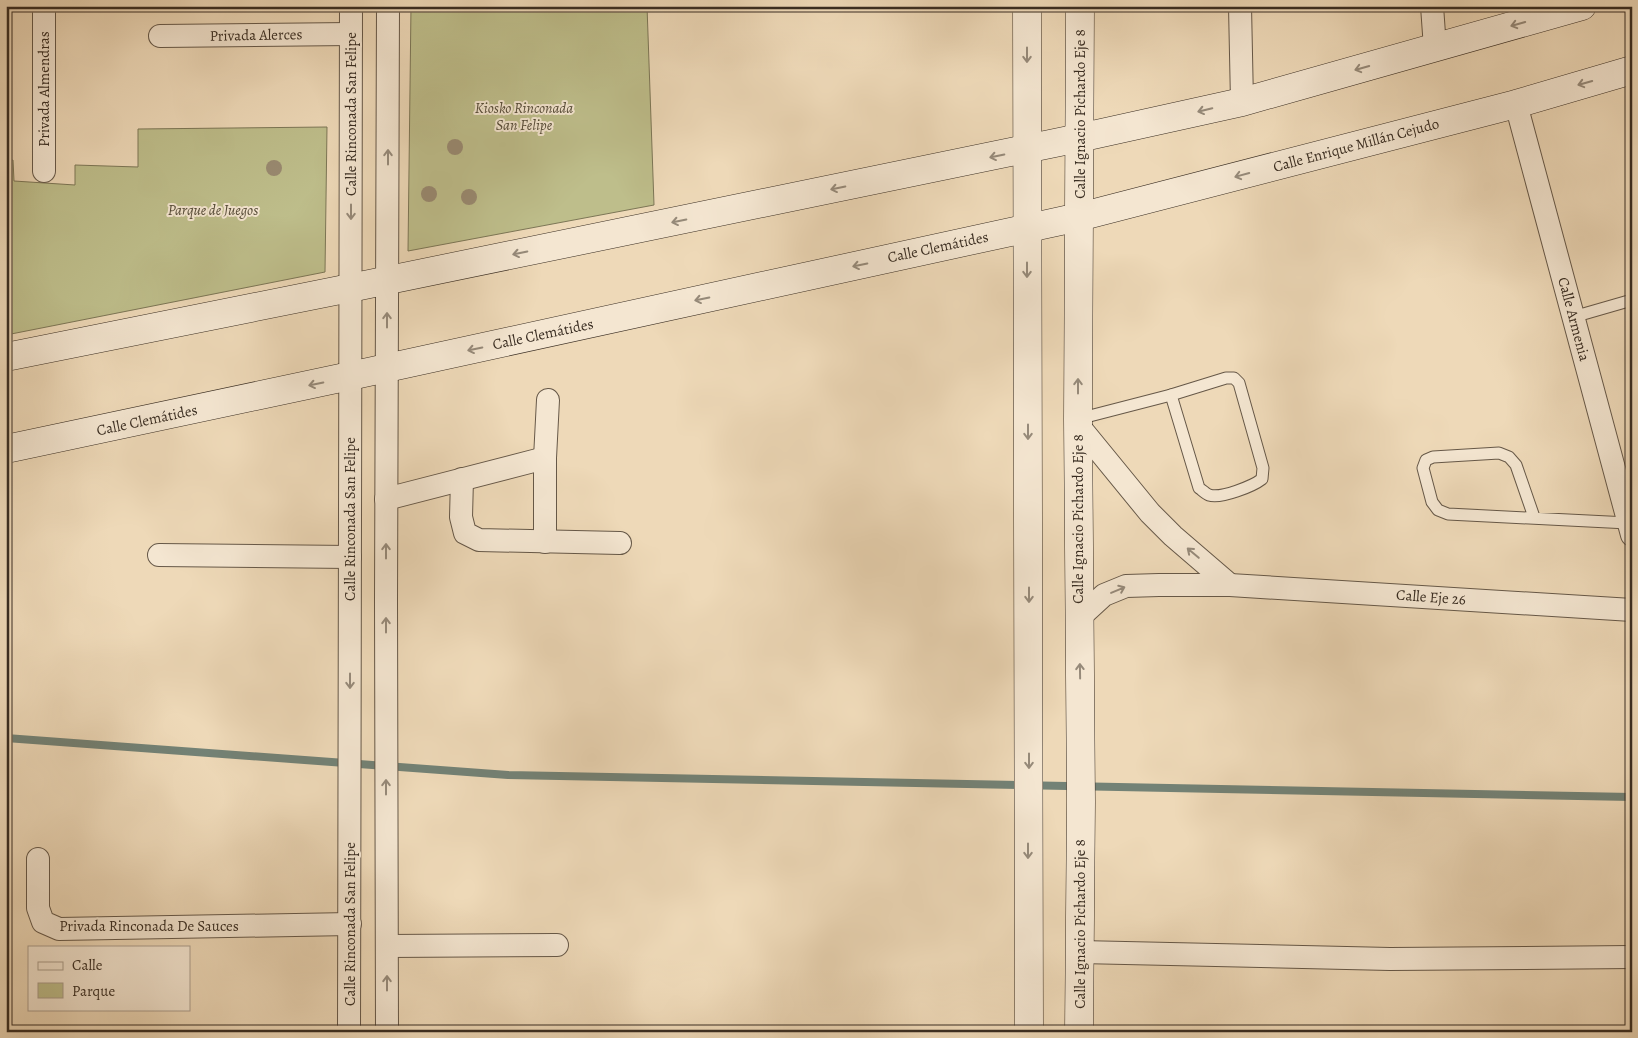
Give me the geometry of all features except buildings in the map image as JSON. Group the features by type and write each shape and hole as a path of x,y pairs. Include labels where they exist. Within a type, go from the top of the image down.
{"main road":[{"path":"1027,6 1030,1032"},
{"name":"Calle Ignacio Pichardo Eje 8","path":"1079,1032 1081,802 1078,422 1080,6"},
{"path":"6,357 1028,150 1242,102 1582,6"},
{"name":"Calle Enrique Millán Cejudo","path":"1079,217 1516,104 1632,70"},
{"name":"Calle Clemátides","path":"6,449 1079,217"}],"street":[{"name":"Privada Almendras","path":"44,6 44,171"},
{"name":"Calle Rinconada San Felipe","path":"349,1032 351,6"},
{"path":"387,1032 386,499 388,6"},
{"path":"1240,6 1242,102"},
{"path":"1432,6 1435,48"},
{"name":"Privada Alerces","path":"160,36 351,34"},
{"name":"Calle Armenia","path":"1516,104 1630,529"},
{"path":"545,542 545,458 548,400"},
{"path":"1078,422 1150,513 1173,536 1230,584"},
{"path":"386,499 545,458"},
{"path":"462,479 461,517 465,532 479,540 620,543"},
{"path":"159,555 350,557"},
{"name":"Calle Eje 26","path":"1079,618 1104,595 1126,586 1230,584 1632,610"},
{"name":"Privada Rinconada De Sauces","path":"38,859 38,908 43,922 59,929 350,924"},
{"path":"387,946 557,944"},
{"path":"1080,952 1390,959 1632,957"}],"lane":[{"path":"1573,317 1632,300"},
{"path":"1078,422 1226,378 1234,378 1239,383 1263,468 1262,478 1253,485 1220,495 1209,495 1199,488 1171,395"},
{"path":"1534,517 1516,465 1510,457 1499,453 1433,457 1426,460 1423,468 1432,502 1438,510 1448,514 1534,517 1630,529"}],"green space":[{"name":"Kiosko Rinconada San Felipe","path":"411,6 647,6 654,205 408,251"},
{"name":"Parque de Juegos","path":"327,127 325,272 6,335 6,160 13,160 14,181 75,185 75,165 138,167 138,129"}],"waterway":[{"path":"6,738 508,775 1632,797"}]}
